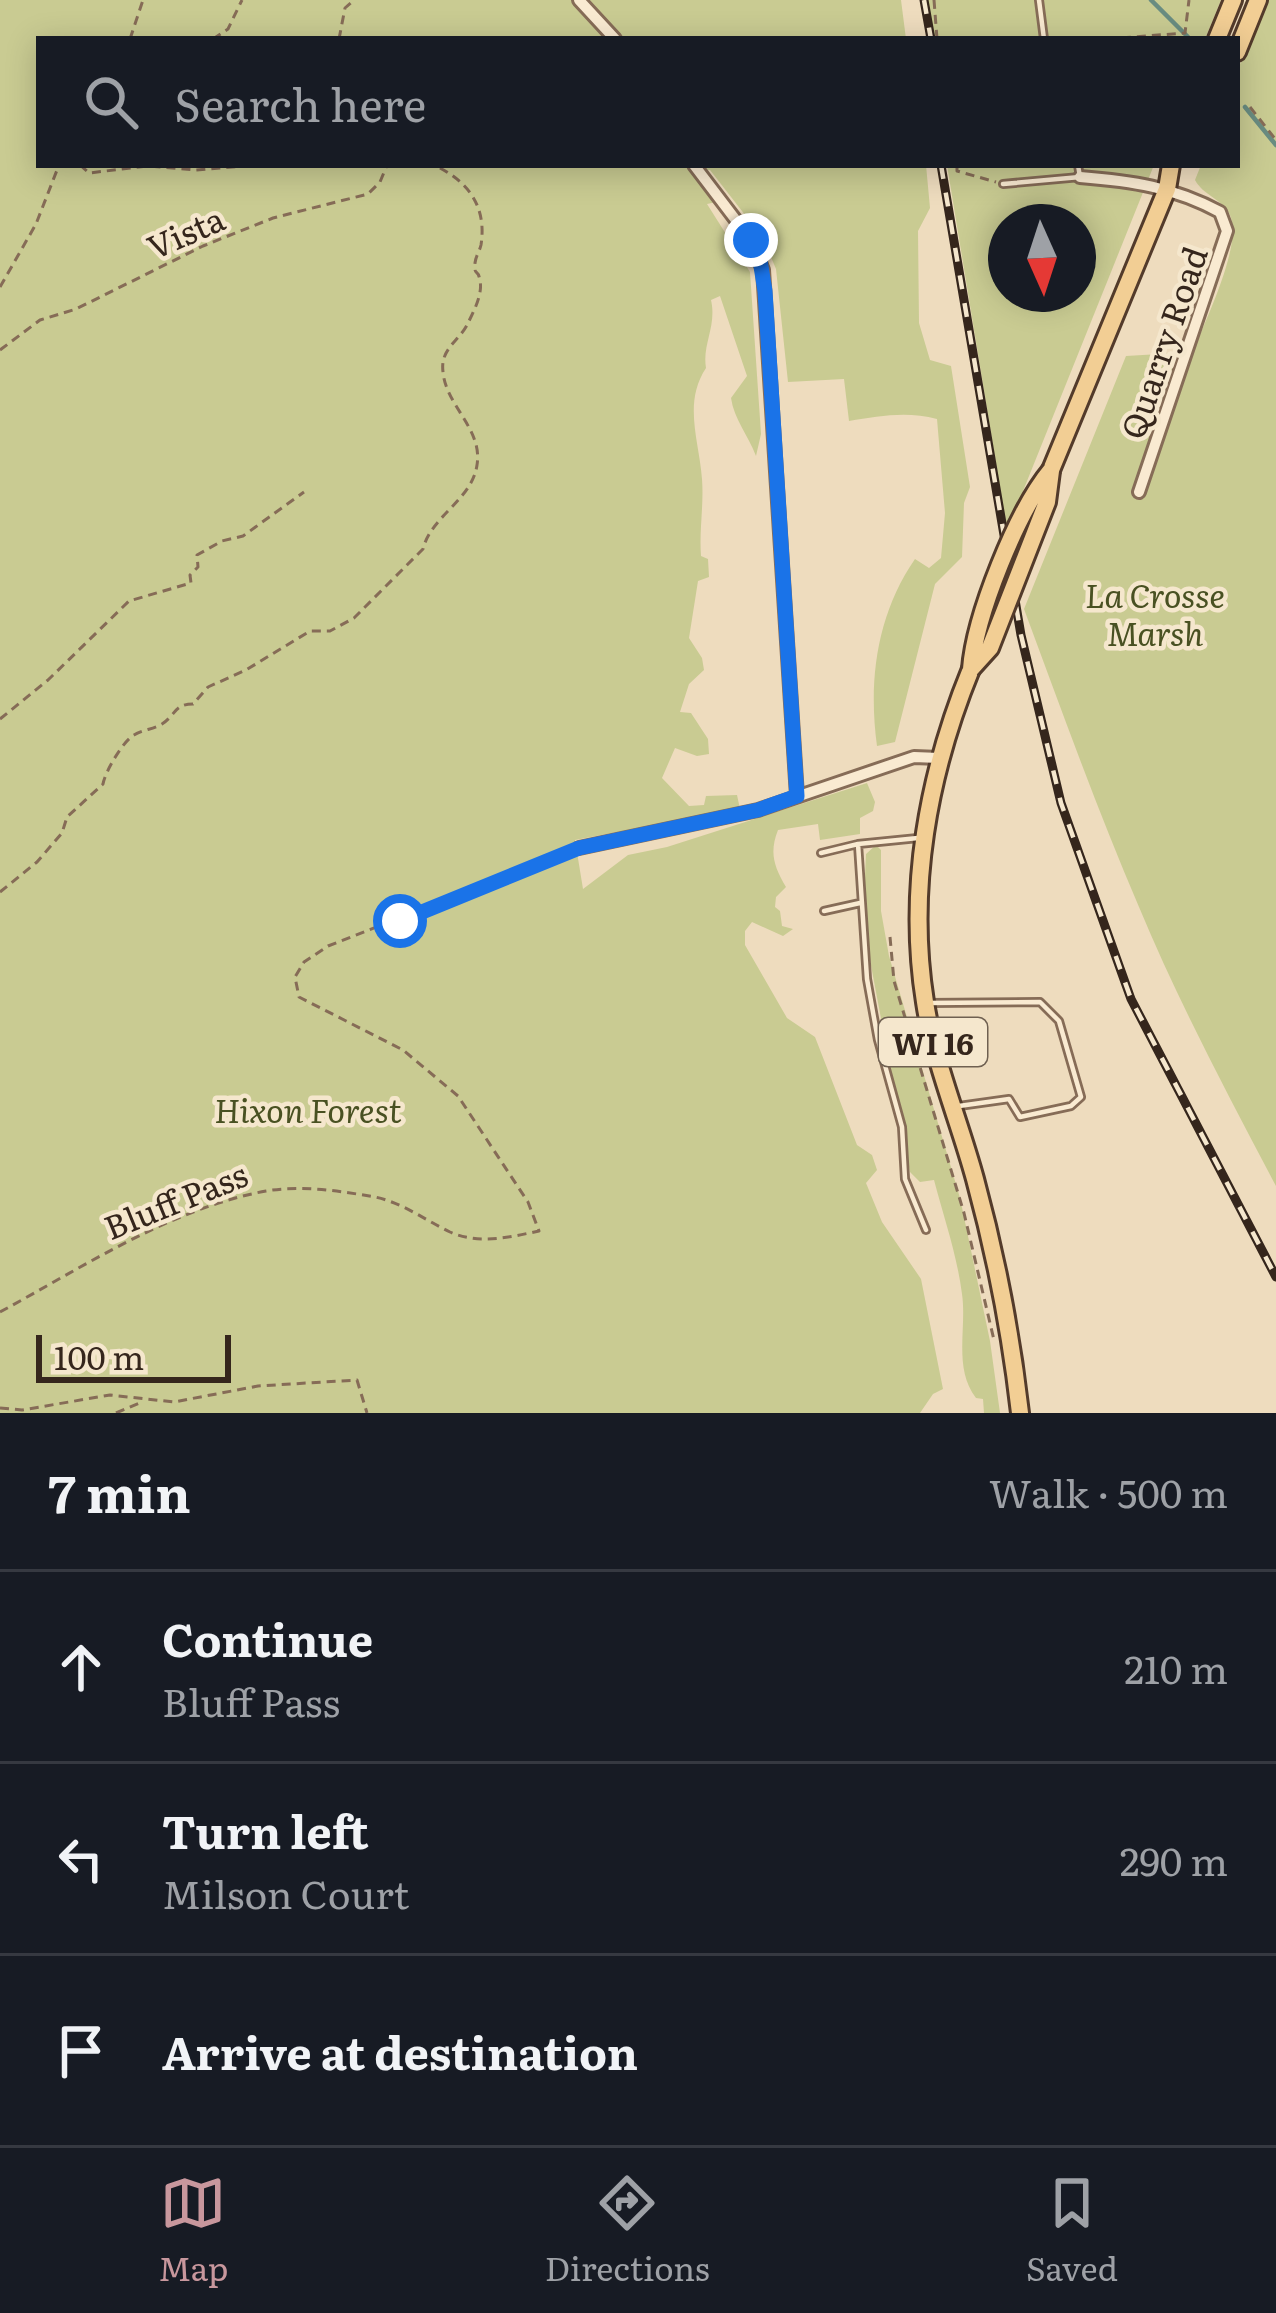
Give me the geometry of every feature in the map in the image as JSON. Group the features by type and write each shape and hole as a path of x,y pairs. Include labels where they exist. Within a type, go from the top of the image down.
{"main road":[{"path":"1218,36 1233,0"},
{"path":"1240,45 1258,0"},
{"name":"WI 16","path":"1020,1413 1002,1292 925,1003 920,925 925,838 939,758 971,669 973,639 1031,494 1051,470 1167,189 1171,168"},
{"name":"WI 16","path":"1167,189 1183,168"}],"street":[{"path":"579,0 612,36"},
{"path":"696,168 751,240 763,270 797,796"},
{"name":"Quarry Road","path":"1079,171 1167,189 1220,212 1227,231 1139,492"},
{"path":"579,848 758,810 914,757 939,758"}],"lane":[{"path":"1039,0 1044,36"},
{"path":"1003,184 1079,171"},
{"path":"821,853 899,837 925,838"},
{"path":"857,844 867,979 902,1127 905,1179 926,1231"},
{"path":"824,911 860,903"},
{"path":"925,1003 1040,1002 1058,1021 1081,1097 1071,1106 1020,1117 1009,1099 953,1107"}],"path":[{"path":"131,36 142,0"},
{"path":"218,36 228,29 242,0"},
{"path":"340,36 345,8 354,0"},
{"path":"934,0 937,36"},
{"path":"1121,36 1185,33 1189,0"},
{"path":"1250,107 1276,140"},
{"path":"0,287 36,224 58,168"},
{"name":"Vista","path":"83,168 89,173 136,168"},
{"name":"Vista","path":"180,168 220,168"},
{"name":"Vista","path":"0,350 40,320 76,309 203,246 273,218 368,194 386,168"},
{"path":"0,892 37,862 62,833 68,818 103,784 105,773 130,736 164,724 175,709 193,704 208,687 310,631 330,631 354,618 423,549 426,537 460,500 476,472 477,452 462,412 449,394 442,366 452,343 466,329 479,297 475,262 483,224 472,190 439,168"},
{"path":"961,168 1003,184"},
{"path":"0,719 130,602 191,583 197,555 221,541 243,536 304,492"},
{"name":"Bluff Pass","path":"0,1312 150,1233 265,1191 299,1188 380,1198 421,1214 453,1234 490,1241 539,1231 527,1202 458,1096 403,1050 299,997 296,977 304,962 328,946 579,848"},
{"path":"890,937 894,981 964,1213 996,1352"},
{"path":"0,1408 22,1410 110,1395 195,1400 258,1386 358,1381 367,1413"},
{"path":"116,1413 148,1400"}],"green space":[{"name":"Hixon Forest","path":"0,0 901,0 906,36 36,36 36,168 926,168 930,208 918,231 919,323 930,360 951,366 970,487 964,503 962,557 935,584 895,742 877,746 878,648 892,602 915,559 929,568 941,558 945,513 937,419 904,415 849,421 844,379 788,382 776,269 763,238 710,170 699,171 721,201 707,204 750,272 761,434 756,456 731,398 747,376 720,296 711,300 706,368 694,408 702,479 701,556 708,559 709,577 698,581 689,638 704,670 689,684 680,712 691,713 708,739 709,754 697,756 675,748 662,778 689,806 704,805 706,796 737,795 740,809 575,840 583,889 628,855 867,783 875,802 873,811 860,818 860,834 820,840 818,824 778,830 774,859 786,887 776,897 775,907 782,926 793,929 783,936 752,922 745,931 745,945 787,1018 815,1037 857,1145 872,1155 877,1170 866,1183 882,1222 921,1279 943,1389 933,1394 920,1413 0,1413"},
{"path":"921,0 1221,0 1206,36 927,36"},
{"name":"La Crosse Marsh","path":"1268,0 1276,0 1276,1186 1154,943 1024,609 1126,356 1193,352 1213,302 1228,262 1232,226 1225,208 1195,180 1200,168 1240,168 1240,64"},
{"path":"947,168 1153,168 1096,309 1096,204 988,204 988,312 1095,312 1007,531"},
{"path":"876,845 881,850 881,911 889,956 960,1198 1000,1413 984,1413 983,1399 976,1398 965,1374 962,1294 934,1180 920,1182 910,1172 863,923 866,854"}],"waterway":[{"path":"1151,0 1187,36"},
{"path":"1245,107 1276,145"}],"railway":[{"path":"924,0 930,36"},
{"path":"942,168 1021,635 1061,803 1131,999 1276,1277"}],"route":[{"path":"400,921 579,848 758,810 797,796 765,291 759,254 751,240"}]}
